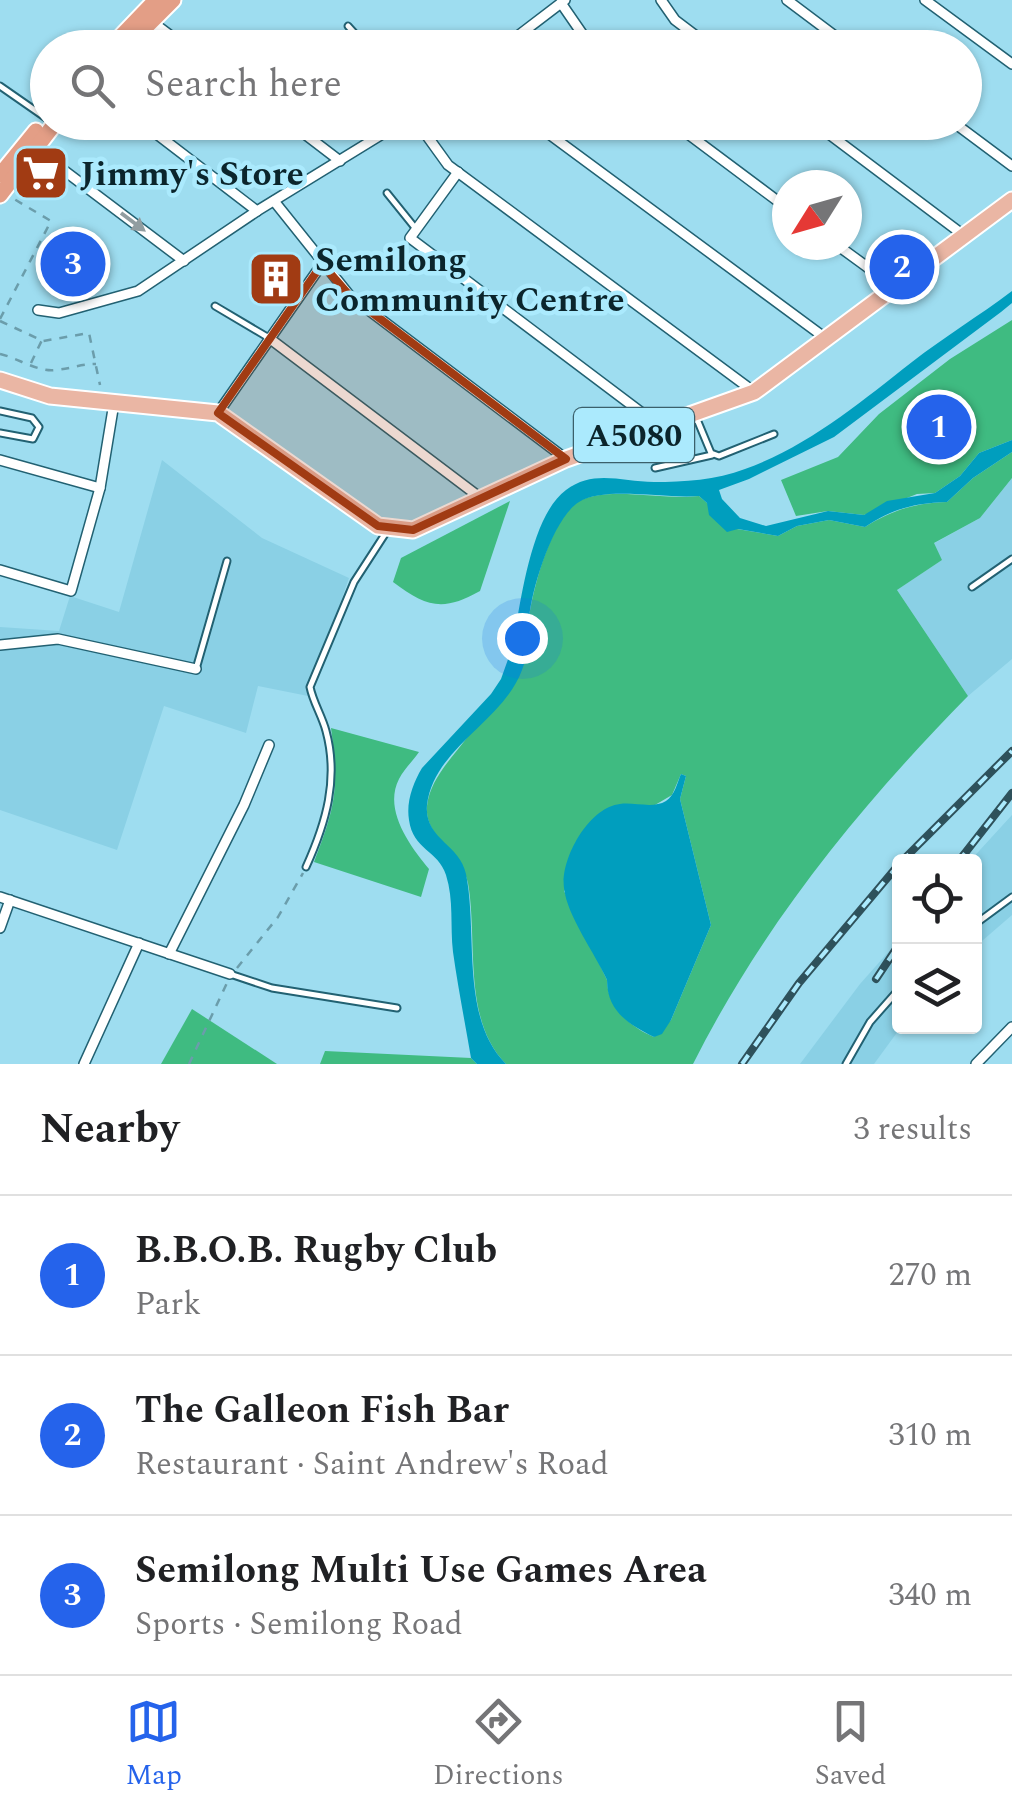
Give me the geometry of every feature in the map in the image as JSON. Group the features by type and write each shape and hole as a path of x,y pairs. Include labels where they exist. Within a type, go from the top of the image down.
{"highway":[{"path":"127,30 156,0"},
{"path":"143,30 173,0"},
{"path":"1,187 34,140"},
{"path":"31,145 36,140"}],"main road":[{"name":"A5080","path":"388,530 413,530 566,459 754,392 1012,200"},
{"path":"0,380 50,396 218,412 388,530"}],"street":[{"path":"661,0 675,20 688,30"},
{"path":"787,0 827,30"},
{"path":"925,0 966,30"},
{"path":"526,30 563,2 581,30"},
{"path":"151,21 163,30"},
{"path":"982,42 1012,64"},
{"path":"164,140 257,211"},
{"path":"313,140 340,161"},
{"path":"38,310 58,313 138,292 257,211 373,140"},
{"path":"429,140 448,165 754,392"},
{"path":"556,140 828,340"},
{"path":"696,140 772,197"},
{"path":"837,140 966,237"},
{"path":"977,140 1012,166"},
{"path":"31,145 184,261"},
{"path":"458,172 410,238 660,426"},
{"path":"274,201 350,296 566,459"},
{"path":"858,260 896,288"},
{"path":"218,412 322,264"},
{"path":"269,338 482,499"},
{"path":"0,570 71,591 100,488 107,402"},
{"path":"0,460 100,488"},
{"path":"0,645 58,639 196,669"},
{"path":"168,954 244,805 269,745"},
{"path":"0,928 5,898 230,974"},
{"path":"84,1064 138,944"},
{"path":"976,1064 1012,1027"}],"lane":[{"path":"348,26 352,30"},
{"path":"0,86 30,106"},
{"path":"387,193 416,228"},
{"path":"215,306 269,338"},
{"path":"0,411 32,418 40,427 34,438 0,433"},
{"path":"695,414 711,453 719,456 774,434"},
{"path":"655,468 715,454"},
{"path":"306,867 326,817 331,790 327,732 310,688 354,582 388,530"},
{"path":"972,588 1012,559"},
{"path":"196,669 226,561"},
{"path":"982,919 1012,897"},
{"path":"230,974 272,988 397,1008"},
{"path":"846,1064 870,1022 892,997"}],"path":[{"path":"1,187 51,221 0,320 42,340 89,334 107,402"},
{"path":"30,365 42,340"},
{"path":"0,354 56,370 76,364 97,364"},
{"path":"189,1064 230,974 278,917 306,867"}],"highlighted area":[{"path":"322,264 350,296 566,459 413,530 378,526 218,413"}],"shaded area":[{"path":"1012,291 1012,303 834,437 719,490 740,518 766,526 828,511 864,515 887,501 935,493 960,476 979,453 1012,440 1012,452 973,478 947,502 904,508 865,527 829,520 797,526 778,536 738,529 727,532 709,515 707,503 699,496 619,494 579,502 561,523 534,589 522,670 500,705 442,767 427,805 431,826 457,855 466,874 476,999 492,1045 506,1064 477,1064 471,1058 455,965 446,875 411,830 409,800 422,768 501,679 512,648 502,641 504,635 515,632 537,535 555,501 566,490 587,480 700,480 768,460 833,422"},
{"path":"162,460 262,538 349,578 308,696 258,686 246,733 164,706 117,850 0,810 0,627 59,631 70,596 119,612"},
{"path":"1012,478 1012,659 968,696 897,590 942,560 933,544 980,518"},
{"path":"681,774 686,776 680,799 711,925 671,1020 662,1034 654,1037 615,1008 607,980 570,910 564,876 579,836 598,814 620,804 666,801"},
{"path":"1012,815 1012,915 982,941 982,854 976,854"},
{"path":"892,948 892,1034 896,1034 874,1064 800,1064"}],"green space":[{"path":"59,239 101,265 87,287 45,263"},
{"path":"1012,320 1012,440 979,453 960,476 935,493 917,494 864,515 828,511 796,516 781,480 838,457 879,414 950,359"},
{"path":"1012,452 1012,478 980,518 934,543 942,560 897,590 968,696 889,781 816,870 750,963 693,1064 506,1064 492,1046 477,1002 468,883 458,861 431,827 427,806 438,777 501,692 529,646 529,617 540,571 552,537 569,510 579,501 604,494 699,496 737,529 778,536 797,526 829,520 865,527 904,508 947,502 973,478","holes":["681,774 686,776 680,799 711,925 671,1020 654,1037 629,1022 611,999 607,980 564,891 655,805 672,795"]},
{"path":"510,501 480,591 455,602 435,604 415,597 393,582 401,558"},
{"path":"331,728 419,752 399,779 394,803 407,839 429,869 421,897 314,862 334,796"},
{"path":"192,1009 277,1064 161,1064"},
{"path":"325,1051 471,1058 477,1064 320,1064"}],"railway":[{"path":"909,854 1012,751"},
{"path":"964,854 1012,793"},
{"path":"742,1064 799,983 892,873"},
{"path":"876,979 899,944"}],"place":[{"name":"Jimmy's Store","path":"41,173"},
{"name":"Semilong Multi Use Games Area","path":"73,264"},
{"name":"The Galleon Fish Bar","path":"902,267"},
{"name":"Semilong Community Centre","path":"276,279"},
{"name":"B.B.O.B. Rugby Club","path":"939,427"}]}
